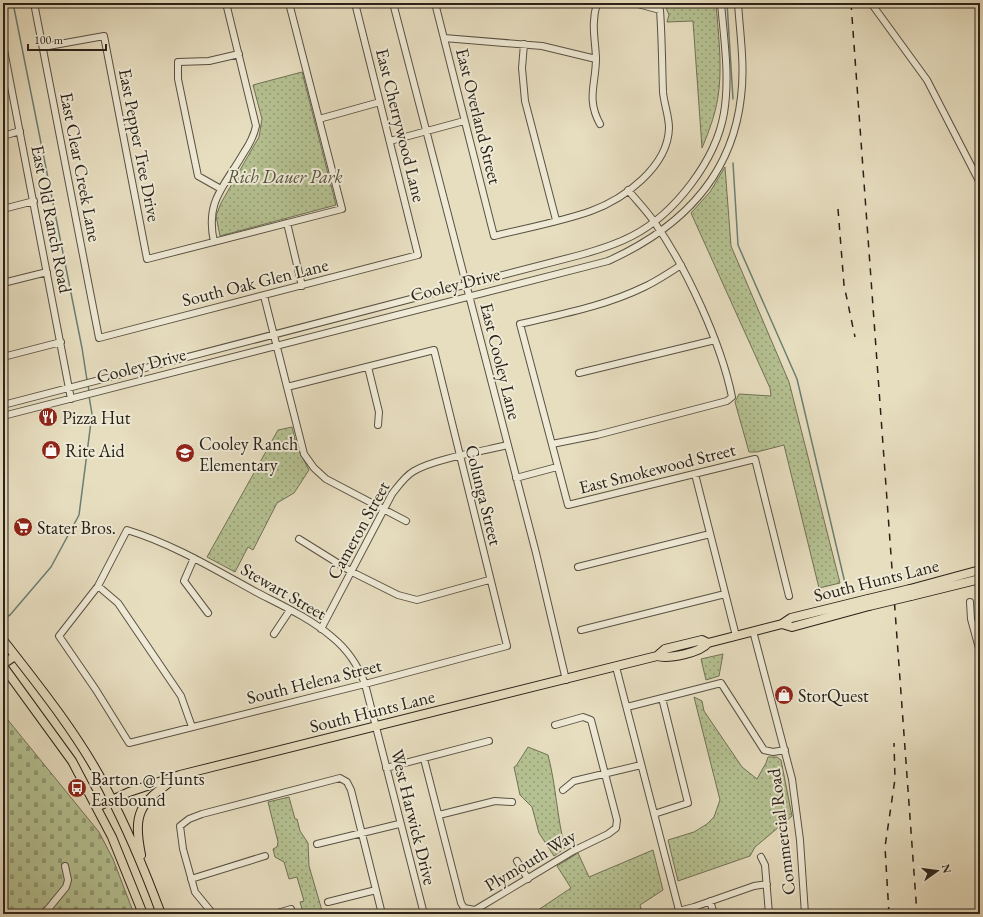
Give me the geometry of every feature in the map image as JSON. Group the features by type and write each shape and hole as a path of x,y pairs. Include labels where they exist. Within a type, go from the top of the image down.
{"main road":[{"name":"South Hunts Lane","path":"97,808 112,800 180,775 566,680 657,656 666,658 704,649 708,643 753,631 782,624 792,627 980,570"},
{"name":"South Hunts Lane","path":"911,592 980,579"},
{"path":"3,640 81,747 112,800 143,867 161,914"},
{"path":"15,656 3,665 63,747 97,808 134,888 143,914"},
{"path":"143,867 137,838 139,813 144,803 152,794 180,775"}],"street":[{"name":"East Clear Creek Lane","path":"34,3 99,338"},
{"path":"226,3 256,126 251,140 212,206 210,226 214,242 342,209 289,3"},
{"name":"East Cherrywood Lane","path":"355,3 418,255"},
{"name":"East Cooley Lane","path":"393,3 536,553 566,680"},
{"name":"East Overland Street","path":"435,3 494,236 556,220"},
{"path":"597,3 593,22 596,59 592,98 594,114 600,124"},
{"path":"524,44 522,68 525,101 556,220 591,211 606,204 642,179 657,161 667,138 669,128 663,93 660,10 634,3"},
{"name":"Cooley Drive","path":"3,405 614,245 633,236 655,222 676,202 695,178 707,159 720,128 724,113 726,77 721,3"},
{"name":"Cooley Drive","path":"3,416 608,261 637,248 661,232 686,210 706,188 724,159 737,125 742,97 743,66 738,3"},
{"path":"871,3 928,80 980,183"},
{"name":"East Pepper Tree Drive","path":"43,47 104,36 147,259 214,242"},
{"path":"444,38 542,46 596,59"},
{"name":"East Old Ranch Road","path":"3,45 71,399"},
{"path":"222,190 198,176 178,79 178,62 209,61 239,54"},
{"path":"319,118 380,102"},
{"path":"390,141 426,130 464,121"},
{"path":"3,136 20,131"},
{"path":"552,444 728,401 732,397 715,340 681,265 655,222 628,190"},
{"path":"3,209 34,202"},
{"path":"287,223 302,286"},
{"name":"South Oak Glen Lane","path":"99,338 418,255"},
{"path":"516,478 557,467 520,324 602,304 624,296 645,287 681,265"},
{"path":"3,283 47,272"},
{"path":"264,296 302,448 314,468 326,479 406,521"},
{"path":"579,373 715,340"},
{"path":"3,357 61,342"},
{"name":"Colunga Street","path":"368,367 434,350 489,580 507,646"},
{"path":"287,387 368,367 380,412 378,425"},
{"path":"117,376 120,386"},
{"path":"24,400 27,410"},
{"name":"Cameron Street","path":"321,629 384,510 400,484 414,471 432,464 508,445"},
{"name":"East Smokewood Street","path":"557,467 568,506 755,459 788,596"},
{"path":"695,474 736,636"},
{"name":"Stewart Street","path":"98,586 127,530 151,537 194,558 290,610 332,637 351,656 360,670 376,727"},
{"path":"578,567 710,534"},
{"path":"299,539 352,572 398,595 417,600 489,580"},
{"path":"194,558 184,581 208,613"},
{"path":"98,586 118,603 177,690 186,706 192,727"},
{"name":"South Helena Street","path":"98,586 59,636 96,690 129,743 365,684 507,646"},
{"path":"581,630 725,594"},
{"path":"970,602 971,619 980,652"},
{"path":"274,634 290,610"},
{"name":"Commercial Road","path":"753,631 785,750 795,801 805,914"},
{"path":"616,666 680,912"},
{"path":"627,707 721,683 764,750 768,752 785,750"},
{"path":"654,814 688,803 662,698"},
{"name":"Plymouth Way","path":"424,758 461,903 464,908 475,910 573,851 608,834 616,828 617,820 591,720 583,717 556,725"},
{"name":"West Harwick Drive","path":"376,727 399,824 424,914"},
{"path":"386,768 489,741"},
{"path":"563,790 574,781 641,764"},
{"path":"213,914 195,892 180,838 180,826 189,819 202,814 340,778 347,782 351,790 382,914"},
{"path":"439,815 495,801 512,802"},
{"path":"317,844 399,824"},
{"path":"191,879 265,856"},
{"path":"761,857 765,865 769,914"},
{"path":"516,861 528,879"},
{"path":"44,914 66,887 68,880 65,866"},
{"path":"667,914 680,912 754,886 767,884"},
{"path":"328,902 376,890"},
{"path":"710,901 714,914"},
{"path":"274,914 291,909"}],"green space":[{"path":"664,3 716,3 720,57 719,89 713,119 702,148 693,21 667,22 669,15"},
{"name":"Rich Dauer Park","path":"302,72 336,205 220,236 216,216 221,203 259,137 262,119 253,85"},
{"path":"725,167 731,246 789,382 840,583 819,588 784,445 757,452 749,452 735,402 739,394 771,396 770,388 691,213 710,192"},
{"path":"292,427 297,447 309,470 294,493 277,503 253,550 248,547 235,572 207,557 278,430"},
{"path":"723,654 719,676 706,680 701,659"},
{"path":"694,697 702,701 704,711 742,767 757,779 768,757 777,757 781,760 792,816 755,847 750,856 678,881 668,840 694,832 707,824 714,817 720,800"},
{"path":"3,714 99,832 113,859 134,914 3,914"},
{"path":"528,747 548,755 565,848 554,856 539,833 532,807 520,795 514,767"},
{"path":"289,797 295,819 297,819 300,831 308,843 309,866 323,914 300,914 302,909 300,902 304,901 297,877 289,879 284,862 275,857 273,849 277,847 278,842 268,802"},
{"path":"653,850 663,890 640,905 642,912 640,914 532,914 571,888 557,866 578,853 589,877"}],"waterway":[{"path":"13,3 82,348 87,380"},
{"path":"727,3 733,99"},
{"path":"733,163 738,245 797,379 845,583"},
{"path":"88,384 89,392"},
{"path":"3,619 10,615 51,567 79,515 92,414 89,396"}],"railway":[{"path":"851,3 917,914"},
{"path":"838,209 844,285 855,337"},
{"path":"889,914 885,847 895,779 894,743"}],"place":[{"name":"Pizza Hut","path":"48,417"},
{"name":"Rite Aid","path":"51,450"},
{"name":"Cooley Ranch Elementary","path":"185,453"},
{"name":"Stater Bros.","path":"23,527"},
{"name":"StorQuest","path":"784,695"},
{"name":"Barton @ Hunts Eastbound","path":"77,788"}]}
